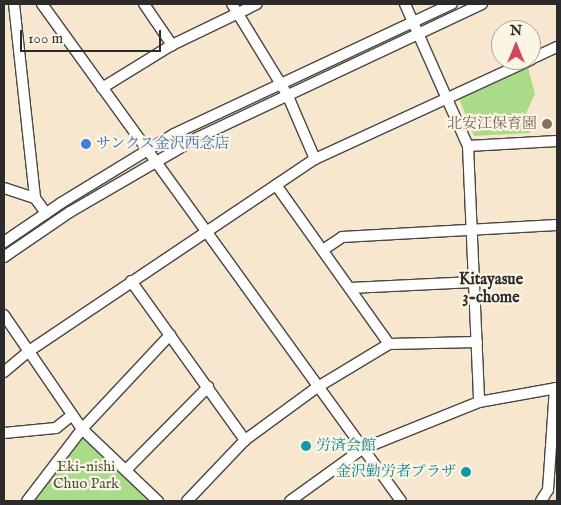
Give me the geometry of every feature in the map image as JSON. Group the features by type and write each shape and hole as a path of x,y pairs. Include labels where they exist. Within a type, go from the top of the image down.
{"street":[{"path":"14,4 35,198 46,213"},
{"path":"42,4 316,388 401,501"},
{"path":"144,4 172,45"},
{"path":"232,4 287,94 315,159"},
{"path":"102,88 172,45 257,4"},
{"path":"405,4 468,146 479,402"},
{"path":"14,250 5,241 146,150 452,4"},
{"path":"4,257 155,161 287,94 482,4"},
{"path":"541,55 557,47"},
{"path":"4,372 29,351 315,159 508,70"},
{"path":"468,146 557,141"},
{"path":"276,185 389,344"},
{"path":"4,188 35,198"},
{"path":"323,250 342,237 557,225"},
{"path":"131,282 245,440"},
{"path":"350,288 474,282"},
{"path":"4,315 82,429 158,501"},
{"path":"27,501 82,429 170,334"},
{"path":"187,501 245,440 316,388 389,344 477,342"},
{"path":"126,470 208,387"},
{"path":"290,501 362,449 479,402 556,388 548,490 541,501"},
{"path":"4,433 56,428 72,415"}],"green space":[{"path":"514,70 529,70 535,94 526,113 530,133 474,136 458,96"},
{"name":"Eki-nishi Chuo Park","path":"83,434 152,501 31,501"}],"place":[{"name":"北安江保育園","path":"547,124"},
{"name":"サンクス金沢西念店","path":"86,144"},
{"name":"労済会館","path":"306,446"},
{"name":"金沢勤労者プラザ","path":"466,472"}],"district":[{"name":"Kitayasue 3-chome","path":"491,289"}]}
